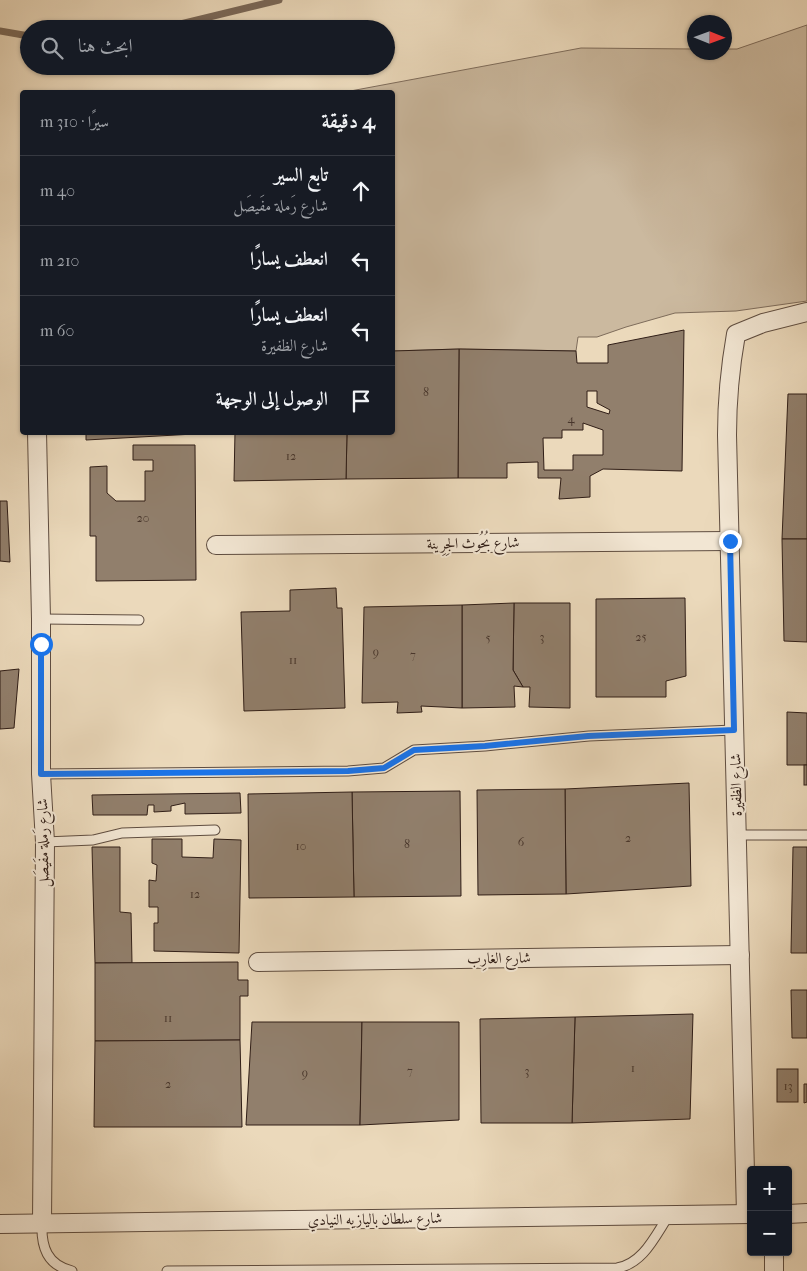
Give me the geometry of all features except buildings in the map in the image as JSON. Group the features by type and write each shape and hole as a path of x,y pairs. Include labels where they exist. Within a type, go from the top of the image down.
{"street":[{"name":"شارع الظفيرة","path":"749,1211 740,955 727,435 730,364 736,334 763,323 807,312"},
{"name":"شارع رَملة مفَيصَل","path":"37,435 41,619 41,774 45,842 42,1223"},
{"name":"شارع بُحُوث الجِرِينة","path":"216,546 730,541"},
{"name":"شارع الغارِب","path":"258,962 740,955"},
{"path":"792,1214 807,1213"},
{"name":"شارع سلطان باليازيه النيادي","path":"0,1224 747,1214"},
{"path":"774,1256 774,1271"}],"lane":[{"path":"41,619 139,620"},
{"path":"41,774 348,771 384,768 414,750 485,746 588,736 734,730"},
{"path":"45,842 93,840 122,833 215,830"},
{"name":"شارع الظفيرة","path":"737,835 807,834"},
{"path":"167,1271 617,1268 625,1267 640,1257 669,1215"},
{"path":"42,1223 42,1242 50,1258 56,1265 72,1271"}],"shaded area":[{"path":"807,25 807,301 736,311 675,313 597,337 578,337 576,351 459,349 395,351 395,90 356,90 581,48 687,49 687,60 732,60 732,49 737,49"}],"waterway":[{"path":"197,20 279,0"},
{"path":"0,31 20,34"}],"route":[{"path":"41,644 41,774 348,771 384,768 414,750 485,746 588,736 734,730 730,541"}]}
